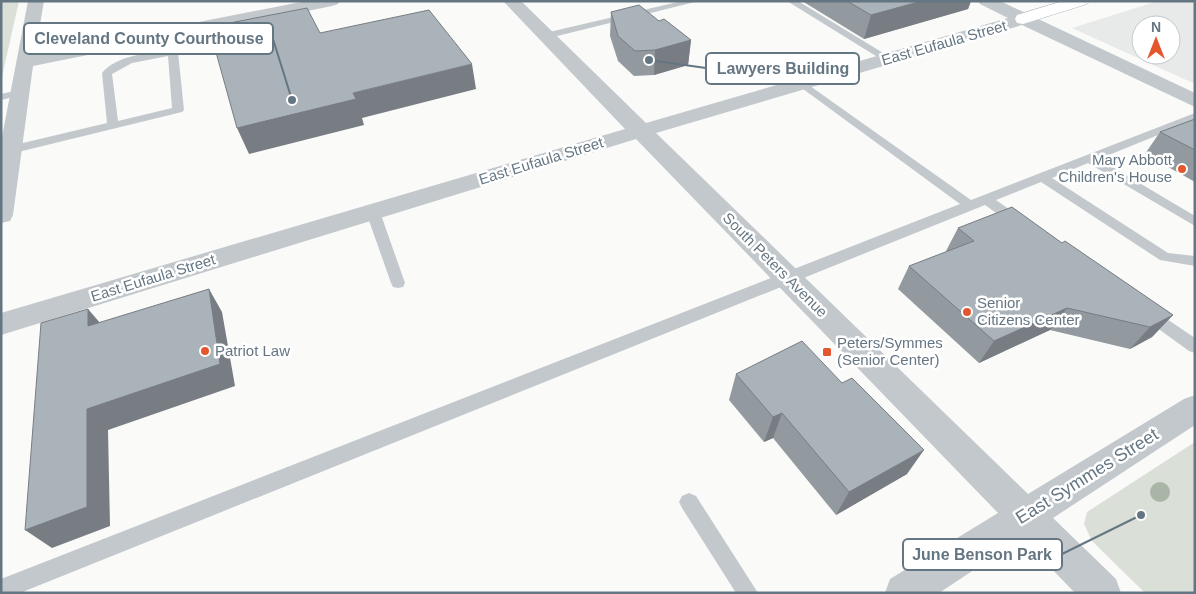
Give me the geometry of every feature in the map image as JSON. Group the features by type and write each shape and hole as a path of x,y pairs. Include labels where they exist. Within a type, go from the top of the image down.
{"street":[{"path":"1,215 10,150 10,95 24,62 36,1"},
{"path":"24,62 332,1"},
{"name":"South Peters Avenue","path":"511,1 1102,593"},
{"path":"986,1 1195,101"},
{"name":"East Eufaula Street","path":"1,324 640,131 1081,1"},
{"name":"East Symmes Street","path":"904,593 1195,408"}],"lane":[{"path":"545,36 695,1"},
{"path":"791,1 888,59"},
{"path":"10,150 178,110 172,52 168,34"},
{"path":"113,125 109,71 125,62 172,52"},
{"path":"802,84 970,205"},
{"path":"1,590 1195,116"},
{"path":"1089,158 1195,222"},
{"path":"1042,177 1165,257 1195,261"},
{"path":"986,199 1026,228"},
{"path":"373,212 398,283"},
{"path":"1138,307 1195,346"},
{"path":"689,502 748,593"}],"shaded area":[{"path":"1,1 19,1 1,81"},
{"path":"1158,1 1195,1 1195,84 1153,65 1181,65 1181,15 1131,15 1131,55 1072,28"},
{"path":"1195,442 1195,593 1145,593 1092,541 1084,524 1087,512"}],"building":[{"path":"847,1 922,1 871,15"},
{"path":"639,5 659,21 664,19 691,40 655,50 635,51 618,36 611,12"},
{"path":"307,8 320,33 429,10 472,64 353,93 356,99 237,128 209,27"},
{"path":"1195,119 1195,150 1160,132"},
{"path":"1012,207 1062,243 1065,241 1173,315 1150,327 1067,308 994,341 909,266 974,241 958,228"},
{"path":"209,289 220,364 87,409 87,507 25,530 41,323 88,309 88,326"},
{"path":"802,341 842,383 852,378 924,450 849,492 782,413 773,417 736,374"}],"place":[{"name":"Lawyers Building","path":"649,60"},
{"name":"Cleveland County Courthouse","path":"292,100"},
{"name":"Mary Abbott Children's House","path":"1182,169"},
{"name":"Senior Citizens Center","path":"967,312"},
{"name":"Patriot Law","path":"205,351"},
{"name":"Peters/Symmes (Senior Center)","path":"827,352"},
{"name":"June Benson Park","path":"1141,515"}]}
